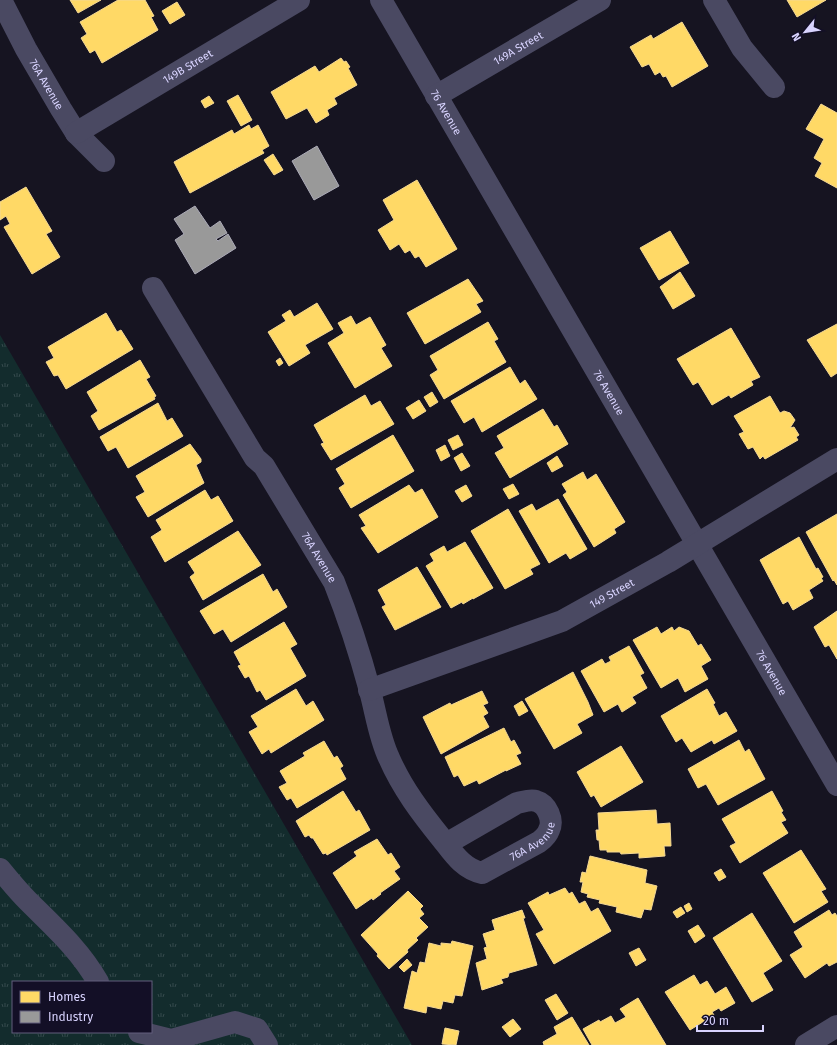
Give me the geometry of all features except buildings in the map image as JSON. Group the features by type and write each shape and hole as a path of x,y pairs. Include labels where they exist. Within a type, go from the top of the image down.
{"street":[{"name":"76A Avenue","path":"1,0 43,80 76,133 104,161"},
{"name":"149B Street","path":"76,133 299,0"},
{"name":"76 Avenue","path":"381,0 837,785"},
{"name":"149A Street","path":"436,96 600,0"},
{"path":"714,0 742,48 774,87"},
{"name":"76A Avenue","path":"153,288 255,458 264,466 334,582 342,602 369,690 380,735 398,777 411,799 446,844"},
{"name":"149 Street","path":"369,690 562,621 697,545 837,460"},
{"path":"0,869 27,900 52,923 82,958 97,981"},
{"path":"143,1033 171,1040 236,1022 257,1029 267,1045"},
{"path":"806,1045 837,1026"}],"green space":[{"path":"0,335 412,1045 0,1045"}]}
